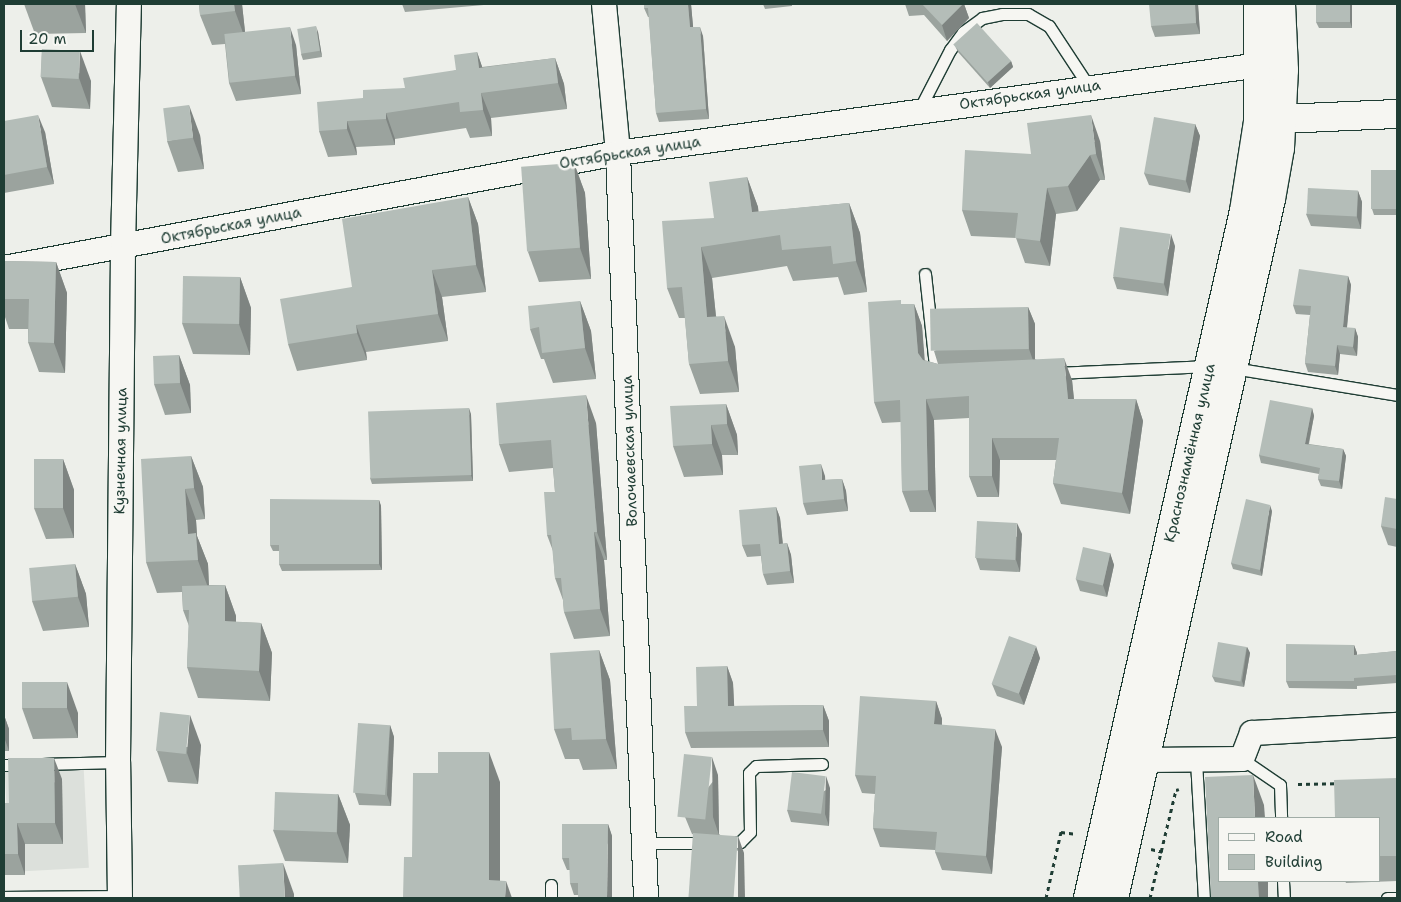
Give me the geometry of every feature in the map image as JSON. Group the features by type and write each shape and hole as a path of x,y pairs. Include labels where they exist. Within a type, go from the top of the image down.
{"main road":[{"name":"Краснознамённая улица","path":"1114,898 1146,760 1221,367 1258,122 1260,65 1258,4"},
{"name":"Краснознамённая улица","path":"1088,898 1221,367 1271,199 1281,119 1284,70 1281,4"},
{"path":"1281,119 1397,114"}],"street":[{"name":"Кузнечная улица","path":"120,897 118,762 123,246 129,4"},
{"name":"Волочаевская улица","path":"604,4 618,153 646,898"},
{"name":"Октябрьская улица","path":"4,268 618,153 919,110 1260,65"},
{"path":"1146,760 1196,762 1242,759 1252,733 1397,725"}],"lane":[{"path":"919,110 950,50 963,32 982,18 1002,14 1028,14 1049,26 1089,87"},
{"path":"925,274 934,374 946,378"},
{"path":"1044,374 1221,367 1397,395"},
{"path":"1242,759 1280,785 1281,817"},
{"path":"4,765 118,762"},
{"path":"1196,762 1204,898"},
{"path":"645,843 740,842 750,832 749,773 756,766 822,764"},
{"path":"1283,882 1284,898"},
{"path":"551,885 551,898"},
{"path":"4,897 120,897"},
{"path":"1387,898 1397,898"}],"path":[{"path":"1280,785 1338,783"},
{"path":"1150,898 1176,790 1198,789"}],"shaded area":[{"path":"83,756 89,868 10,872 4,760"}],"building":[{"path":"199,4 234,4 235,11 200,15"},
{"path":"644,4 688,4 690,27 700,27 706,109 656,113 648,8 644,8"},
{"path":"922,4 963,4 942,25"},
{"path":"1149,4 1195,4 1196,23 1151,26"},
{"path":"1316,4 1350,4 1350,22 1316,22"},
{"path":"977,23 1011,61 987,82 953,44"},
{"path":"316,26 320,51 301,54 297,29"},
{"path":"290,27 295,76 229,83 224,34"},
{"path":"42,49 80,51 78,79 41,77"},
{"path":"477,52 479,68 555,58 558,83 481,93 483,110 460,112 459,102 386,113 386,119 347,121 347,129 319,131 317,102 363,98 363,90 405,88 403,78 456,70 454,55"},
{"path":"189,105 193,138 167,141 163,108"},
{"path":"38,115 47,167 4,175 4,121"},
{"path":"1091,115 1096,154 1090,155 1068,186 1047,188 1040,241 1015,238 1018,213 962,210 965,150 1031,154 1027,123"},
{"path":"1154,117 1195,124 1185,180 1144,173"},
{"path":"574,163 580,248 527,251 521,167"},
{"path":"1371,170 1397,170 1397,209 1371,209"},
{"path":"747,177 752,212 849,203 856,261 833,264 831,246 782,250 780,235 701,247 707,317 724,316 728,361 689,364 682,287 667,288 662,221 714,218 709,182"},
{"path":"1308,188 1358,191 1357,217 1307,214"},
{"path":"468,197 476,265 432,270 438,314 356,325 357,333 288,344 280,299 352,287 342,219"},
{"path":"1120,227 1171,234 1164,284 1113,277"},
{"path":"4,261 56,262 54,343 28,342 29,299 4,299"},
{"path":"1299,269 1348,276 1343,327 1355,328 1353,347 1337,345 1335,366 1305,363 1311,306 1293,305"},
{"path":"183,276 240,277 239,324 182,323"},
{"path":"901,300 901,304 914,304 918,353 923,360 938,364 1064,358 1068,399 1136,399 1122,493 1053,483 1059,438 992,438 992,476 969,476 969,396 926,399 928,490 902,491 900,400 874,402 868,302"},
{"path":"580,301 585,348 542,353 539,327 530,329 528,306"},
{"path":"1028,307 1029,349 931,351 930,309"},
{"path":"179,355 180,383 154,384 153,356"},
{"path":"586,395 597,532 594,532 600,609 564,612 561,578 555,578 551,535 547,535 544,492 555,492 551,440 499,444 496,403"},
{"path":"1270,400 1312,408 1305,444 1343,449 1339,481 1318,479 1320,468 1259,455"},
{"path":"726,404 727,424 711,425 712,444 673,446 670,406"},
{"path":"469,408 471,475 370,478 368,412"},
{"path":"191,456 194,488 185,489 188,534 196,533 198,560 146,562 141,459"},
{"path":"34,459 63,459 63,508 34,508"},
{"path":"821,464 822,480 842,479 844,499 803,503 799,466"},
{"path":"1385,497 1397,499 1397,529 1381,526"},
{"path":"270,499 379,500 379,564 279,564 279,545 270,545"},
{"path":"1246,499 1270,505 1260,570 1231,563"},
{"path":"776,507 779,544 787,543 790,571 763,574 760,544 742,545 739,510"},
{"path":"977,521 1017,523 1015,560 975,558"},
{"path":"1083,547 1110,553 1103,585 1076,579"},
{"path":"75,564 78,597 32,601 29,568"},
{"path":"225,585 225,621 261,623 259,671 187,667 189,610 183,610 182,586"},
{"path":"1009,636 1036,646 1019,694 992,684"},
{"path":"1218,642 1247,647 1240,682 1212,676"},
{"path":"1286,644 1354,645 1354,655 1397,651 1397,675 1354,678 1354,681 1286,681"},
{"path":"599,650 606,739 572,740 571,728 554,729 550,653"},
{"path":"727,666 728,706 823,705 823,730 685,732 684,706 697,706 696,667"},
{"path":"22,682 67,682 67,708 22,708"},
{"path":"860,696 936,701 934,724 995,729 986,856 935,852 937,832 873,828 876,776 855,775"},
{"path":"160,712 190,715 186,754 156,751"},
{"path":"358,723 390,725 385,795 353,793"},
{"path":"438,752 489,752 489,880 506,881 505,898 403,898 404,857 412,857 413,773 438,773"},
{"path":"684,754 712,757 705,820 677,817"},
{"path":"8,758 54,758 55,823 17,823 18,854 4,854 4,803 9,803"},
{"path":"792,772 826,776 821,814 787,810"},
{"path":"1253,775 1255,817 1218,817 1218,882 1258,882 1259,898 1211,898 1205,777"},
{"path":"1397,778 1397,856 1381,856 1381,817 1335,817 1334,780"},
{"path":"275,792 338,794 337,832 274,830"},
{"path":"562,824 608,824 607,898 578,898 578,883 570,883 569,858 562,858"},
{"path":"693,833 738,836 734,898 688,898"},
{"path":"283,863 285,898 240,898 238,865"}]}
